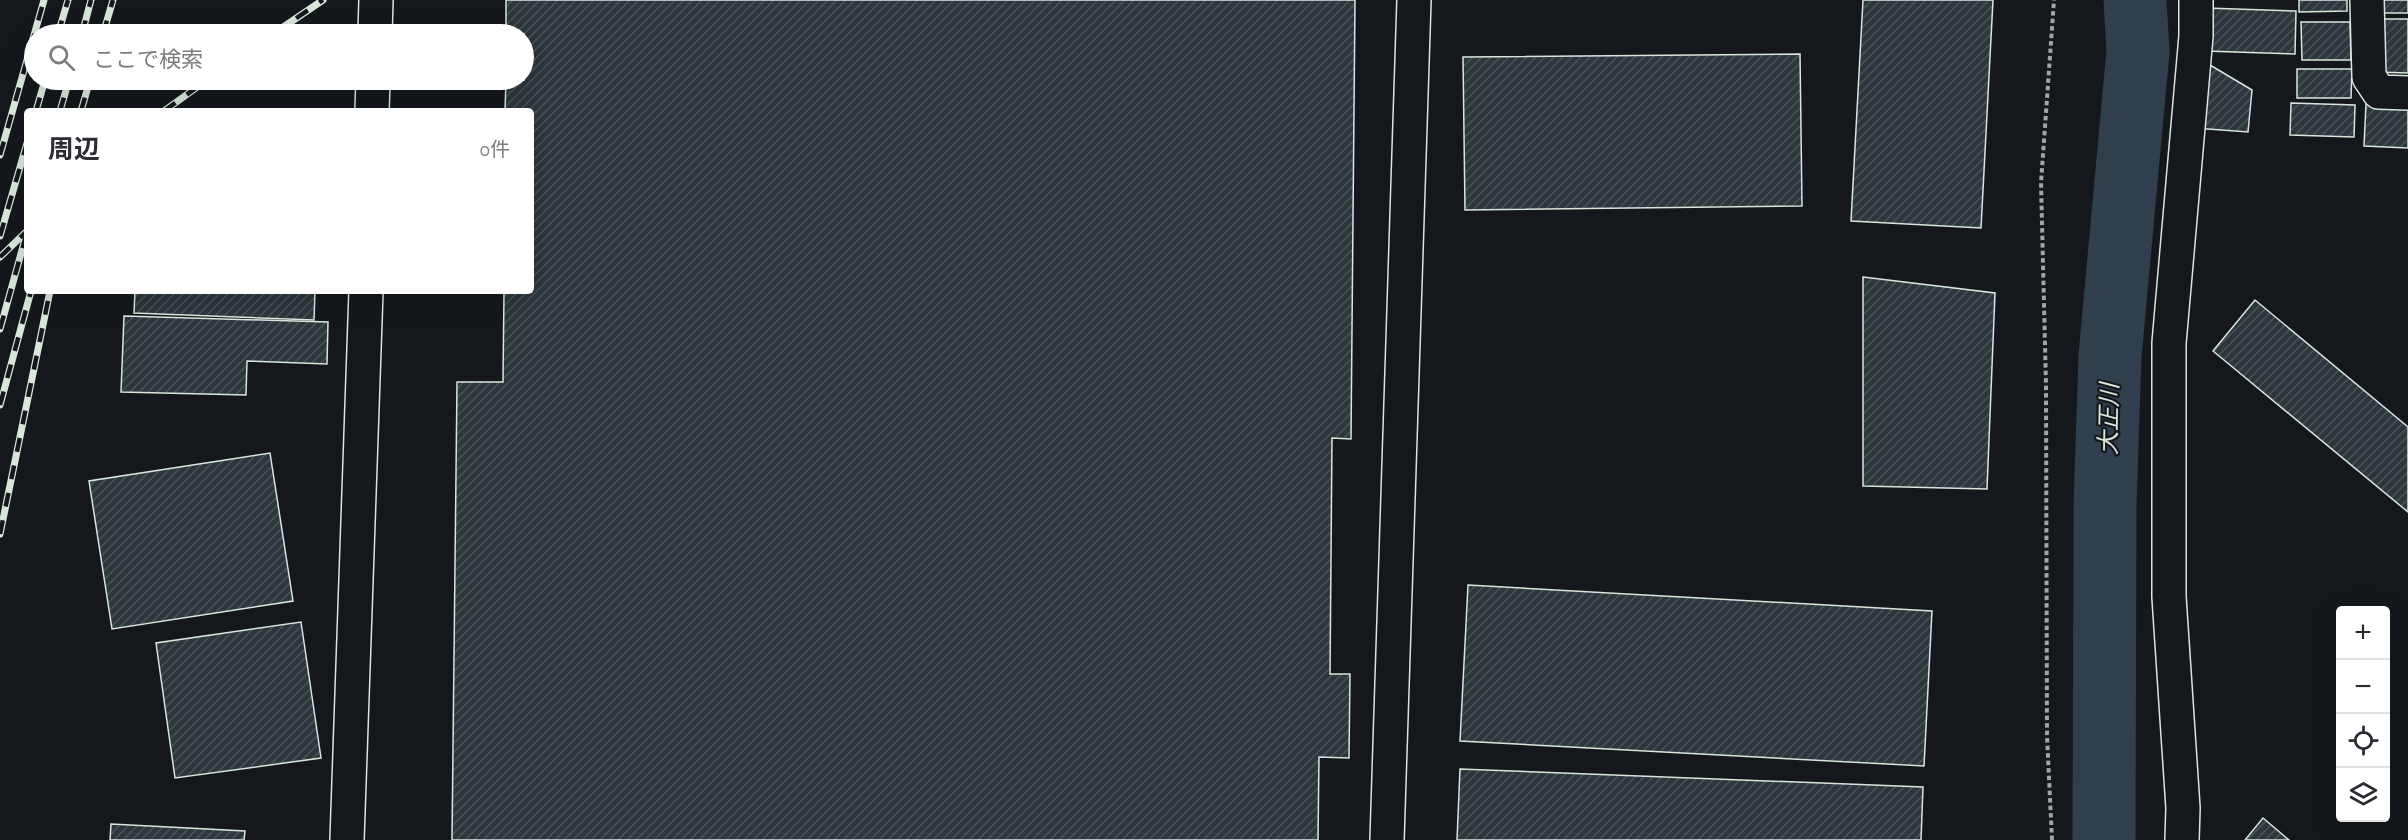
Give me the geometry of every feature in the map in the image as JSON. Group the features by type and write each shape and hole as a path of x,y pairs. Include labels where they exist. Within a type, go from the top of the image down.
{"street":[{"path":"375,24 376,0"},
{"path":"1387,840 1414,0"},
{"path":"2182,840 2169,597 2169,343 2196,36 2196,0"},
{"path":"2367,0 2369,77 2379,92 2408,93"},
{"path":"372,108 373,90"},
{"path":"347,840 366,294"}],"path":[{"path":"2052,840 2047,736 2046,385 2041,183 2054,0"}],"building":[{"path":"506,0 1355,0 1351,439 1332,438 1330,674 1350,674 1349,758 1319,757 1318,840 452,840 457,382 503,382 504,294 534,294 534,108 505,108 506,90 534,90 534,24 506,24"},
{"path":"1863,0 1993,0 1981,228 1851,221"},
{"path":"2299,0 2347,0 2347,11 2299,12"},
{"path":"2374,0 2408,0 2408,13 2374,13"},
{"path":"2206,8 2296,11 2295,54 2205,51"},
{"path":"2377,19 2408,19 2408,73 2376,72"},
{"path":"2301,22 2350,22 2351,60 2302,60"},
{"path":"1800,54 1802,206 1465,210 1463,57"},
{"path":"2200,59 2252,90 2248,132 2195,128"},
{"path":"2297,69 2352,69 2351,98 2297,98"},
{"path":"2291,103 2355,105 2354,137 2290,135"},
{"path":"2366,104 2408,106 2408,148 2364,146"},
{"path":"1863,277 1995,293 1987,489 1863,486"},
{"path":"135,294 315,294 314,320 134,313"},
{"path":"2255,300 2408,427 2408,512 2213,351"},
{"path":"124,316 328,322 327,364 247,361 246,395 121,392"},
{"path":"270,453 293,601 112,629 89,481"},
{"path":"1468,585 1932,611 1924,766 1460,741"},
{"path":"301,622 321,758 175,778 156,643"},
{"path":"1460,769 1923,787 1921,840 1457,840"},
{"path":"2263,818 2289,840 2245,840"},
{"path":"111,824 245,831 244,840 110,840"}],"waterway":[{"name":"大正川","path":"2104,840 2105,505 2110,356 2138,51 2135,0"}],"railway":[{"path":"37,24 44,0"},
{"path":"61,24 68,0"},
{"path":"85,24 91,0"},
{"path":"106,24 113,0"},
{"path":"288,24 323,0"},
{"path":"0,155 24,70"},
{"path":"37,108 42,90"},
{"path":"61,108 66,90"},
{"path":"82,108 87,90"},
{"path":"168,108 193,90"},
{"path":"0,236 24,153"},
{"path":"0,257 24,234"},
{"path":"0,329 24,243"},
{"path":"0,405 30,294"},
{"path":"0,534 49,294"}]}
